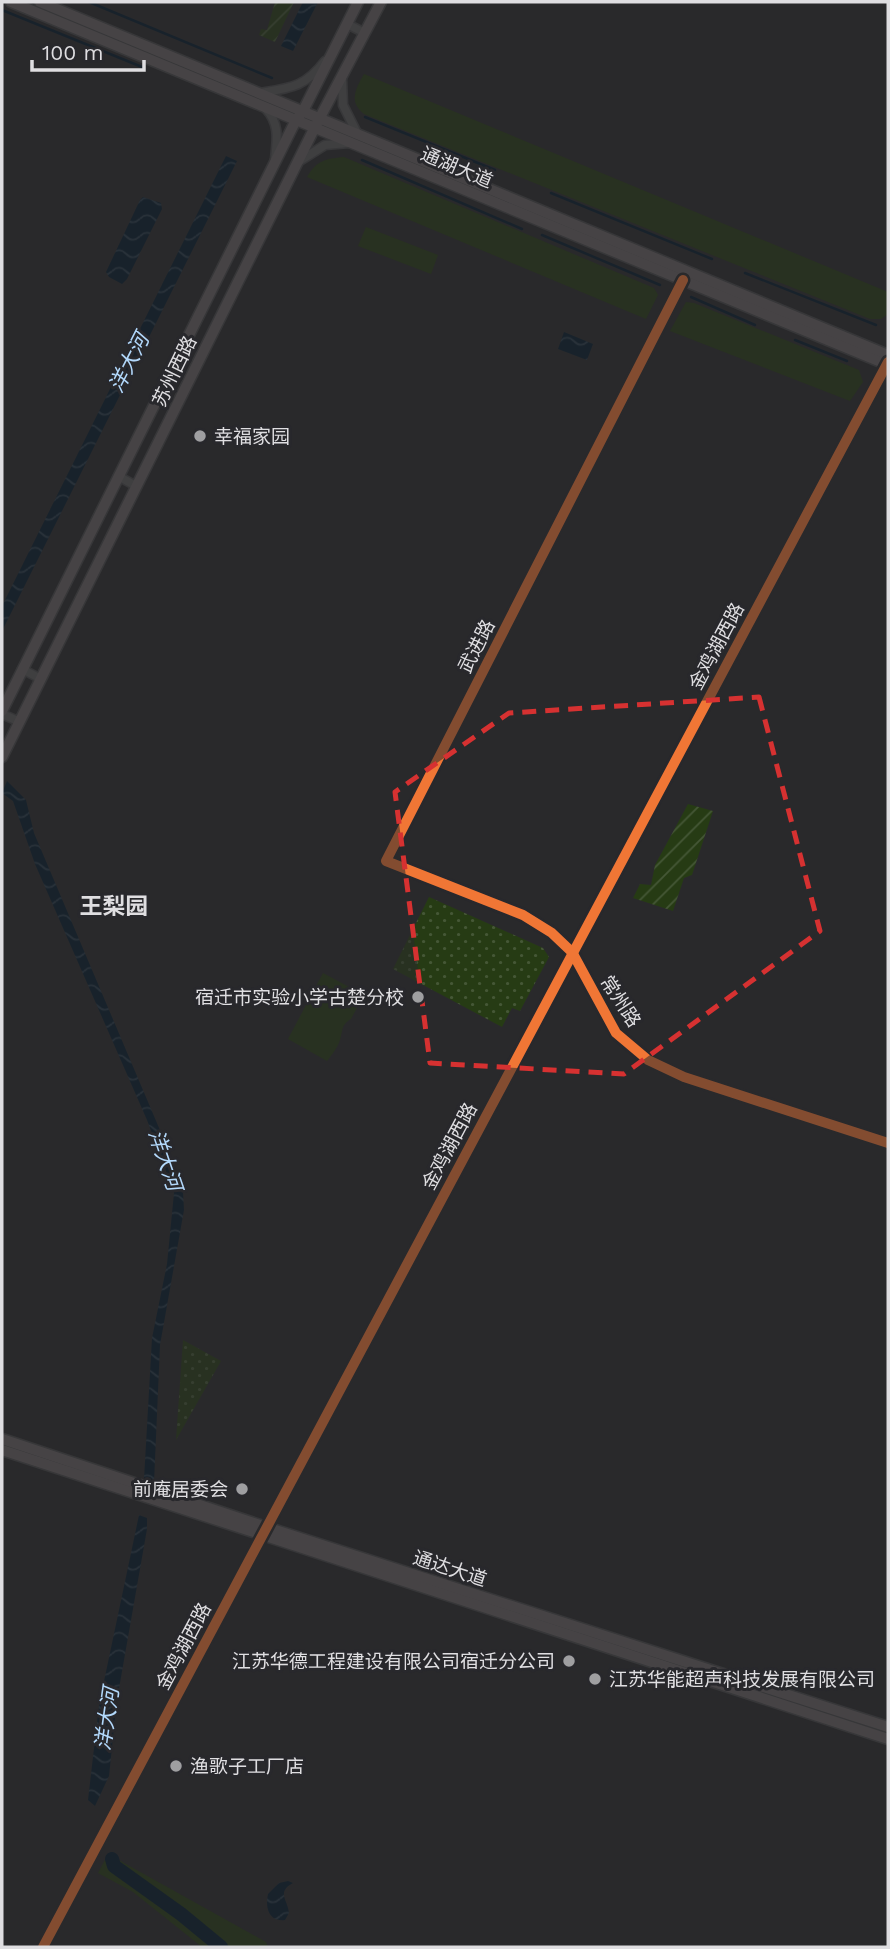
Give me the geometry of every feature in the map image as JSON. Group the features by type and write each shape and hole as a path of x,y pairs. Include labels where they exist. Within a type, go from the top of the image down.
{"main road":[{"name":"通湖大道","path":"12,2 296,120 318,123 355,138 888,361"},
{"name":"通湖大道","path":"40,2 303,111 318,123"},
{"name":"苏州西路","path":"2,713 296,120 358,2"},
{"name":"苏州西路","path":"2,757 298,162 381,2"},
{"name":"通湖大道","path":"355,138 683,280 888,361"},
{"name":"通达大道","path":"2,1439 264,1531 888,1739"},
{"name":"通达大道","path":"2,1450 888,1727"}],"street":[{"path":"347,24 365,33"},
{"path":"260,93 304,83 335,47"},
{"path":"298,162 325,145 355,138 343,105 342,77"},
{"path":"264,107 272,116 277,131 274,164"},
{"name":"武进路","path":"386,860 683,280"},
{"name":"金鸡湖西路","path":"43,1947 888,361"},
{"path":"118,477 136,486"},
{"path":"22,669 41,679"},
{"path":"2,713 20,722"},
{"name":"常州路","path":"386,860 523,915 552,933 572,952 616,1033 648,1060 684,1077 888,1143"}],"highlighted area":[{"path":"759,697 820,931 624,1074 430,1063 395,792 509,713"}],"green space":[{"path":"275,2 294,2 275,42 259,35 261,29 267,30"},
{"path":"364,74 888,292 888,314 881,319 870,319 364,114 356,105 355,95"},
{"path":"344,157 654,288 658,295 646,319 307,177 322,161"},
{"path":"366,227 438,255 431,274 358,246"},
{"path":"686,302 859,370 863,382 850,401 670,331"},
{"path":"688,804 713,811 692,875 684,878 673,911 633,898 640,884 651,885 655,865"},
{"path":"429,897 543,948 549,957 520,1011 512,1008 502,1027 393,969"},
{"path":"323,973 364,995 344,1026 338,1046 327,1061 288,1039"},
{"path":"183,1340 221,1361 176,1440"},
{"path":"108,1854 266,1942 268,1947 202,1947 133,1892 98,1873"}],"water":[{"path":"303,2 318,2 293,51 281,46"},
{"path":"226,156 237,161 2,631 2,606"},
{"path":"143,197 161,203 162,209 122,284 109,277 106,272"},
{"path":"564,332 593,344 587,360 558,349"},
{"path":"7,781 26,800 34,833 165,1142 183,1192 184,1210 160,1345 154,1483 144,1479 152,1338 167,1264 174,1193 147,1120 35,864 13,801 2,793"},
{"path":"139,1515 147,1518 147,1529 117,1700 109,1776 95,1806 88,1800 99,1705"},
{"path":"279,1883 293,1883 284,1893 289,1913 285,1920 275,1919 269,1913 268,1894"}],"waterway":[{"path":"89,2 272,78"},
{"path":"2,10 142,67"},
{"path":"365,117 495,170"},
{"path":"362,160 522,229"},
{"path":"551,193 712,259"},
{"path":"542,235 660,285"},
{"path":"745,273 876,325"},
{"path":"691,297 755,325"},
{"path":"795,340 847,361"},
{"name":"洋大河","path":"112,1859 114,1866 181,1914 221,1947"}],"cycle path":[{"path":"683,280 386,861 523,915 552,933 572,952 616,1033 648,1060 684,1077 888,1143"},
{"path":"43,1947 888,362"}],"place":[{"name":"幸福家园","path":"200,436"},
{"name":"宿迁市实验小学古楚分校","path":"418,997"},
{"name":"前庵居委会","path":"242,1489"},
{"name":"江苏华德工程建设有限公司宿迁分公司","path":"569,1661"},
{"name":"江苏华能超声科技发展有限公司","path":"595,1679"},
{"name":"渔歌子工厂店","path":"176,1766"}],"district":[{"name":"王梨园","path":"114,906"}]}
